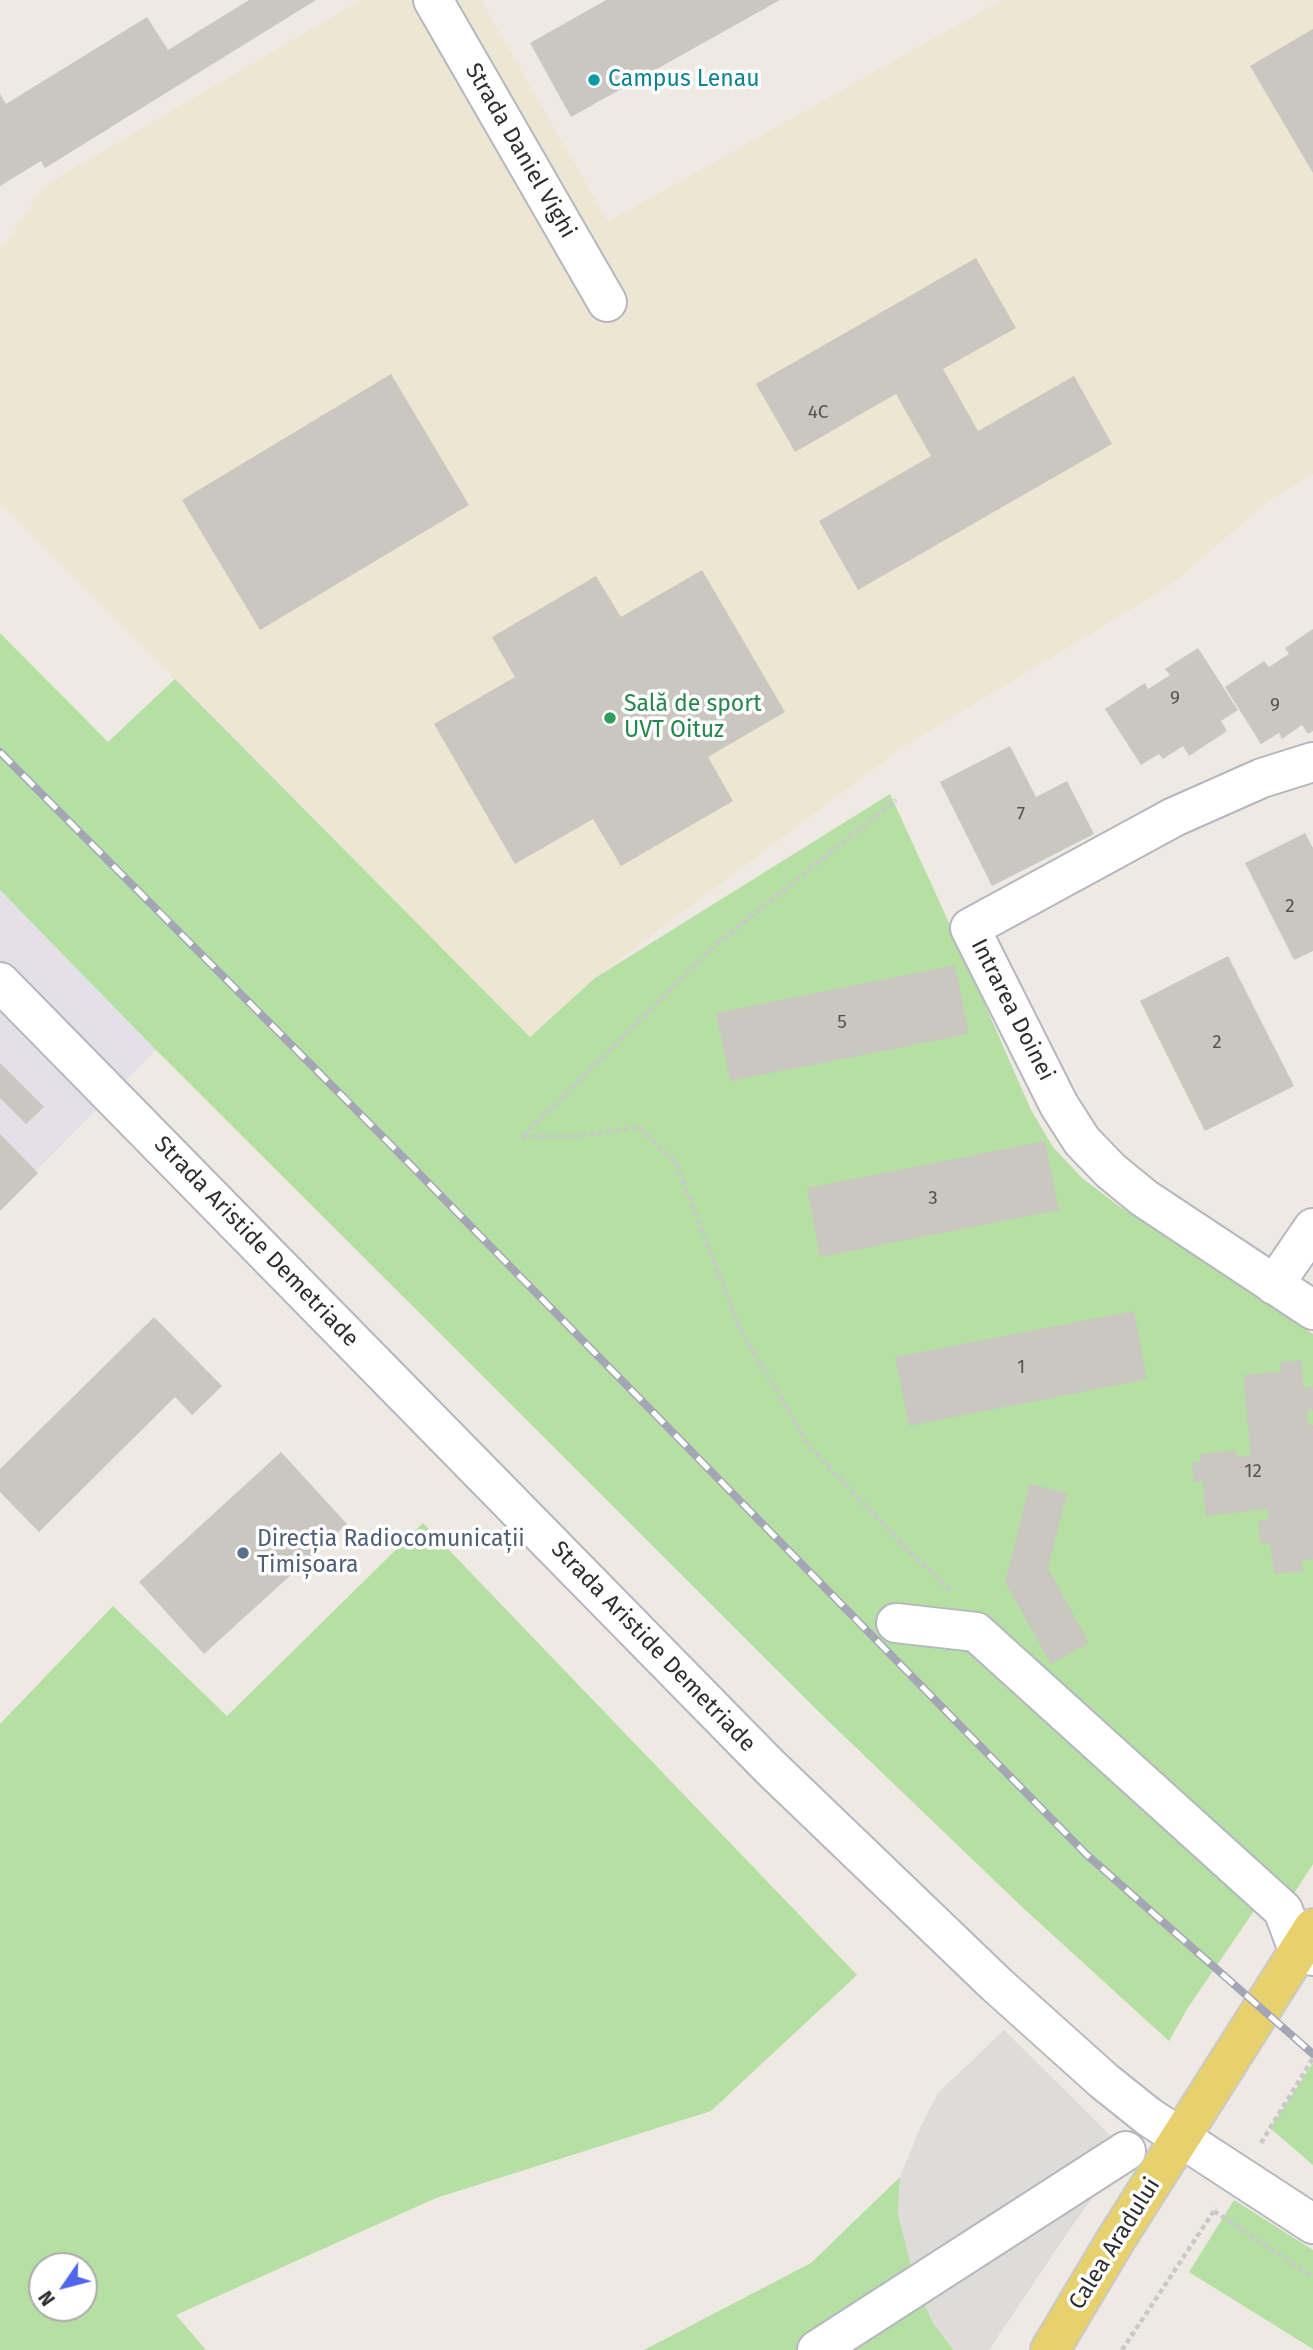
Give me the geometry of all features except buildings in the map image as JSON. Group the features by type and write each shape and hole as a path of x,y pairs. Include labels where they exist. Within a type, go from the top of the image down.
{"main road":[{"name":"Calea Aradului","path":"1050,2350 1115,2241 1308,1945"}],"street":[{"name":"Strada Daniel Vighi","path":"433,0 607,302"},
{"name":"Intrarea Doinei","path":"1313,762 1262,778 1195,807 970,928 1059,1105 1082,1141 1111,1171 1144,1198 1313,1310"},
{"name":"Strada Aristide Demetriade","path":"0,982 770,1767 996,1984 1104,2081 1181,2139 1313,2224"},
{"path":"1274,1285 1313,1228"},
{"path":"896,1623 976,1632 1283,1910 1308,1945"},
{"path":"817,2350 1126,2151"}],"path":[{"path":"896,800 713,947 522,1137 576,1136 639,1127 676,1163 739,1327 809,1446 906,1548 957,1596"},
{"path":"1263,2140 1313,2058"},
{"path":"1122,2350 1214,2211 1313,2277"}],"shaded area":[{"path":"361,0 481,0 608,222 1002,0 1313,0 1313,474 1270,500 1168,587 904,746 595,978 530,1037 0,503 0,252 44,186"},
{"path":"0,890 156,1050 0,1207"},
{"path":"1004,2030 1126,2151 989,2350 954,2350 933,2323 916,2285 898,2215 900,2177 938,2093"}],"green space":[{"path":"0,633 108,742 175,679 530,1037 595,978 890,794 1031,1110 1053,1147 1082,1178 1116,1204 1313,1334 1313,1864 1278,1918 1258,1905 1189,2006 1169,2041 1021,1906 821,1714 156,1050 0,890"},
{"path":"423,1523 857,1975 711,2111 436,2198 176,2315 206,2350 0,2350 0,1724 113,1606 227,1716"},
{"path":"1313,2063 1313,2165 1270,2128"},
{"path":"900,2177 898,2215 933,2323 954,2350 644,2350 811,2263"},
{"path":"1234,2200 1313,2250 1313,2349 1189,2272"}],"railway":[{"path":"0,752 397,1151 1087,1855 1313,2054"}],"place":[{"name":"Campus Lenau","path":"594,80"},
{"name":"Sală de sport UVT Oituz","path":"610,718"},
{"name":"Direcția Radiocomunicații Timișoara","path":"243,1553"}]}
